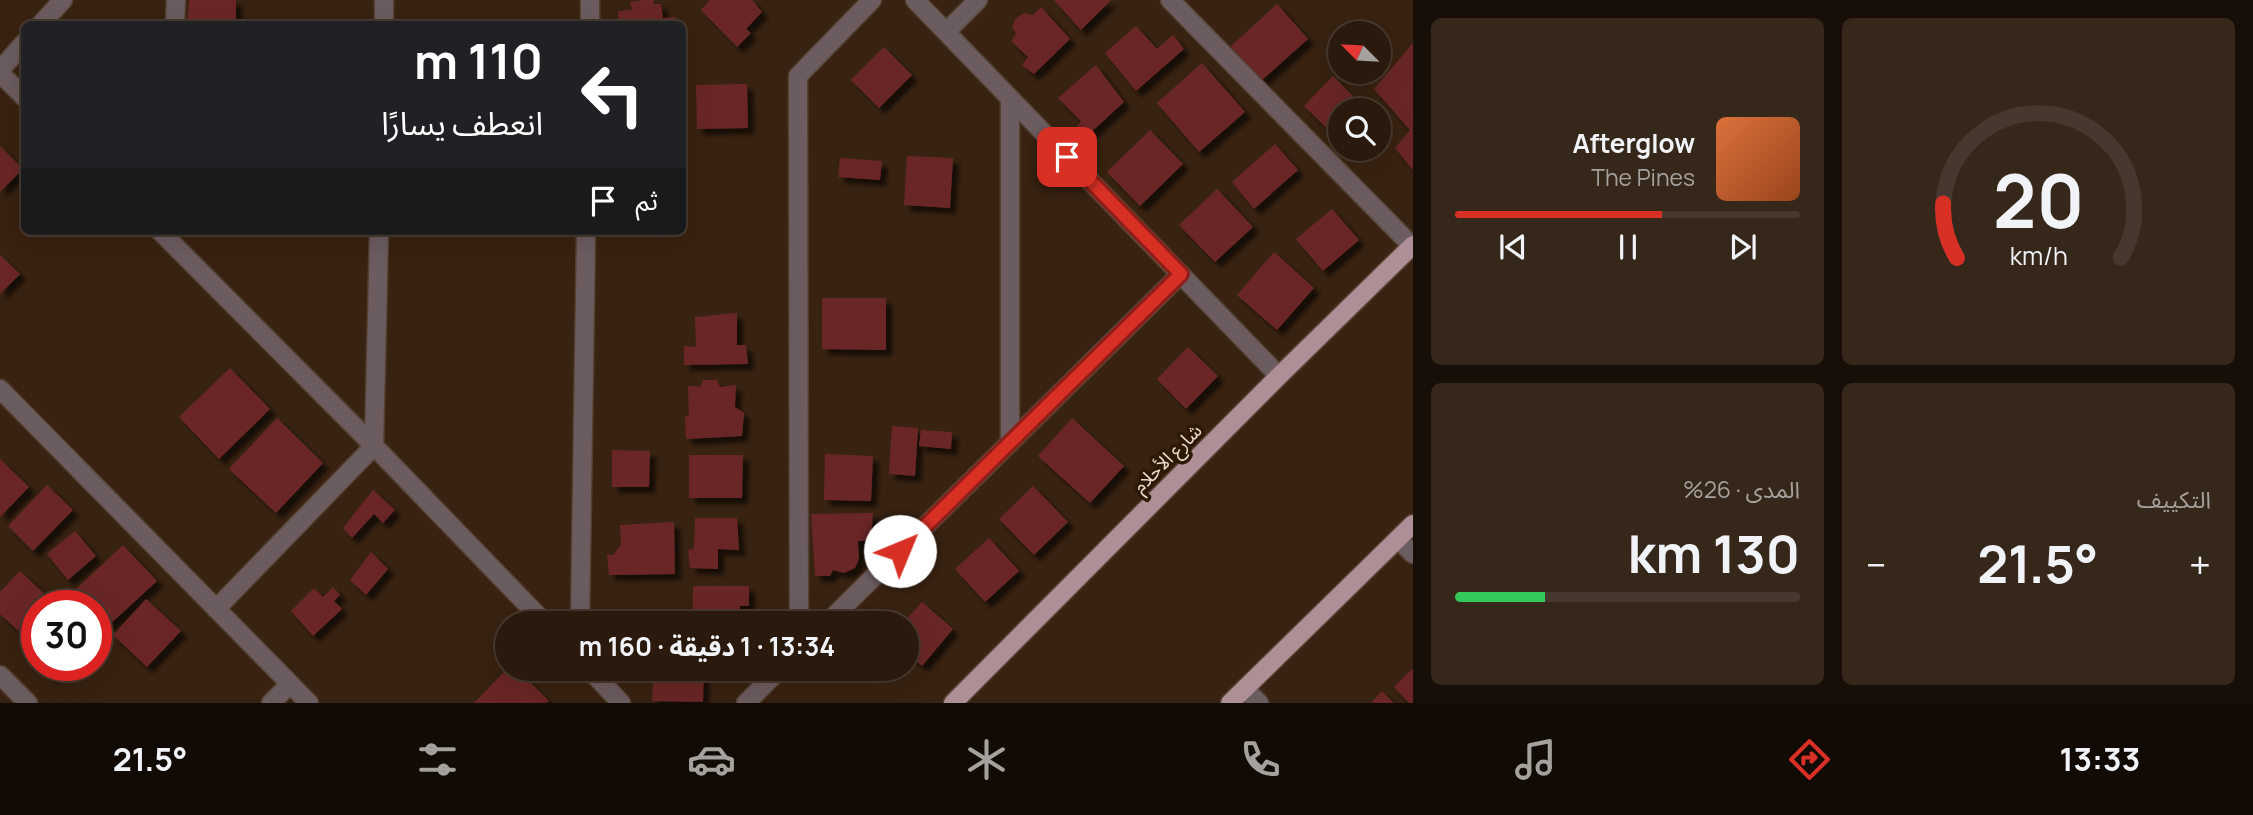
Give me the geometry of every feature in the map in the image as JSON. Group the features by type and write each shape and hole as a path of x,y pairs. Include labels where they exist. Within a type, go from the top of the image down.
{"main road":[{"name":"شارع الأحلام","path":"953,703 1412,246"},
{"path":"1230,703 1413,524"}],"street":[{"path":"44,21 63,0"},
{"path":"176,0 176,21"},
{"path":"384,0 384,21"},
{"path":"590,0 590,21"},
{"path":"799,611 798,76 872,0"},
{"path":"915,0 1279,376"},
{"path":"946,32 978,0"},
{"path":"1170,0 1412,246"},
{"path":"21,47 0,72 21,94"},
{"path":"1010,98 1010,443"},
{"path":"168,235 533,611"},
{"path":"216,609 374,446 379,235"},
{"path":"580,611 586,235"},
{"path":"839,611 1181,274"},
{"path":"0,389 309,703"},
{"path":"1398,539 1413,554"},
{"path":"0,675 28,703"},
{"path":"600,681 621,703"},
{"path":"746,703 768,681"},
{"path":"271,703 290,684"},
{"path":"1245,689 1259,703"}],"building":[{"path":"189,0 236,0 236,21 187,21"},
{"path":"654,0 653,4 661,4 663,18 676,17 676,21 619,21 618,11 632,10 630,2"},
{"path":"710,0 752,0 762,12 746,29 751,33 737,47 701,10"},
{"path":"1054,0 1111,0 1081,30"},
{"path":"1277,4 1308,39 1261,81 1230,47"},
{"path":"1041,7 1070,39 1034,74 1022,65 1028,57 1011,41 1016,34 1012,27 1016,18 1025,13 1033,15"},
{"path":"1136,26 1157,49 1173,35 1184,49 1136,91 1105,53"},
{"path":"1413,43 1413,170 1395,148 1410,130 1391,108 1391,98 1382,98 1374,89 1378,84 1391,84 1391,69"},
{"path":"884,47 912,75 879,108 851,80"},
{"path":"1202,63 1245,112 1199,152 1157,103"},
{"path":"1096,65 1124,102 1086,137 1077,127 1081,121 1058,98"},
{"path":"1328,81 1328,84 1341,84 1355,98 1328,98 1328,129 1304,106"},
{"path":"747,84 748,128 697,129 696,85"},
{"path":"1150,130 1183,164 1140,206 1107,172"},
{"path":"1275,144 1298,170 1254,209 1232,182"},
{"path":"0,146 21,167 21,171 0,192"},
{"path":"907,156 953,158 950,208 904,205"},
{"path":"840,158 882,161 880,180 838,177"},
{"path":"1217,189 1253,227 1215,262 1179,225"},
{"path":"1332,209 1359,240 1323,271 1296,239"},
{"path":"1274,252 1314,288 1277,330 1237,295"},
{"path":"0,255 20,274 0,294"},
{"path":"822,298 886,298 886,350 822,349"},
{"path":"737,313 737,345 746,345 748,364 684,365 684,346 696,347 695,317"},
{"path":"1188,347 1218,376 1186,409 1157,379"},
{"path":"230,368 270,409 219,459 179,417"},
{"path":"703,380 717,380 720,387 736,385 735,407 744,413 742,436 686,439 685,417 689,416 688,386 700,387"},
{"path":"277,418 323,463 276,513 229,469"},
{"path":"1072,418 1124,466 1090,503 1038,456"},
{"path":"892,426 918,428 915,476 889,474"},
{"path":"921,430 952,432 951,449 919,446"},
{"path":"612,450 650,451 649,487 612,487"},
{"path":"825,454 873,456 871,501 824,500"},
{"path":"689,455 743,455 742,498 689,498"},
{"path":"0,459 29,487 0,517"},
{"path":"47,485 73,510 33,551 8,526"},
{"path":"1033,486 1068,522 1034,555 999,519"},
{"path":"373,490 395,510 383,523 374,514 352,538 343,528"},
{"path":"873,513 871,541 858,541 859,559 855,568 844,573 833,570 830,576 815,576 811,514"},
{"path":"695,518 737,518 739,550 718,549 718,569 690,568 688,550 694,549"},
{"path":"674,522 675,574 609,575 607,555 613,555 621,545 620,525"},
{"path":"75,531 96,556 68,580 47,554"},
{"path":"989,538 1019,571 985,602 955,569"},
{"path":"123,545 157,581 112,622 112,590 75,590"},
{"path":"371,552 388,569 366,595 350,580"},
{"path":"20,571 40,590 21,590 21,633 0,614 0,592"},
{"path":"693,586 749,586 749,606 740,606 740,611 693,611"},
{"path":"333,587 340,595 334,601 342,609 313,636 291,611 314,588 323,597"},
{"path":"146,599 181,631 147,667 113,635"},
{"path":"922,602 953,629 922,666 919,663 919,611 914,611"},
{"path":"1413,668 1413,703 1409,703 1394,687"},
{"path":"495,681 529,681 549,701 546,703 474,703"},
{"path":"653,681 704,681 703,702 652,701"},
{"path":"1382,691 1394,703 1371,703"}],"route":[{"path":"900,551 1181,274 1067,157"}]}
